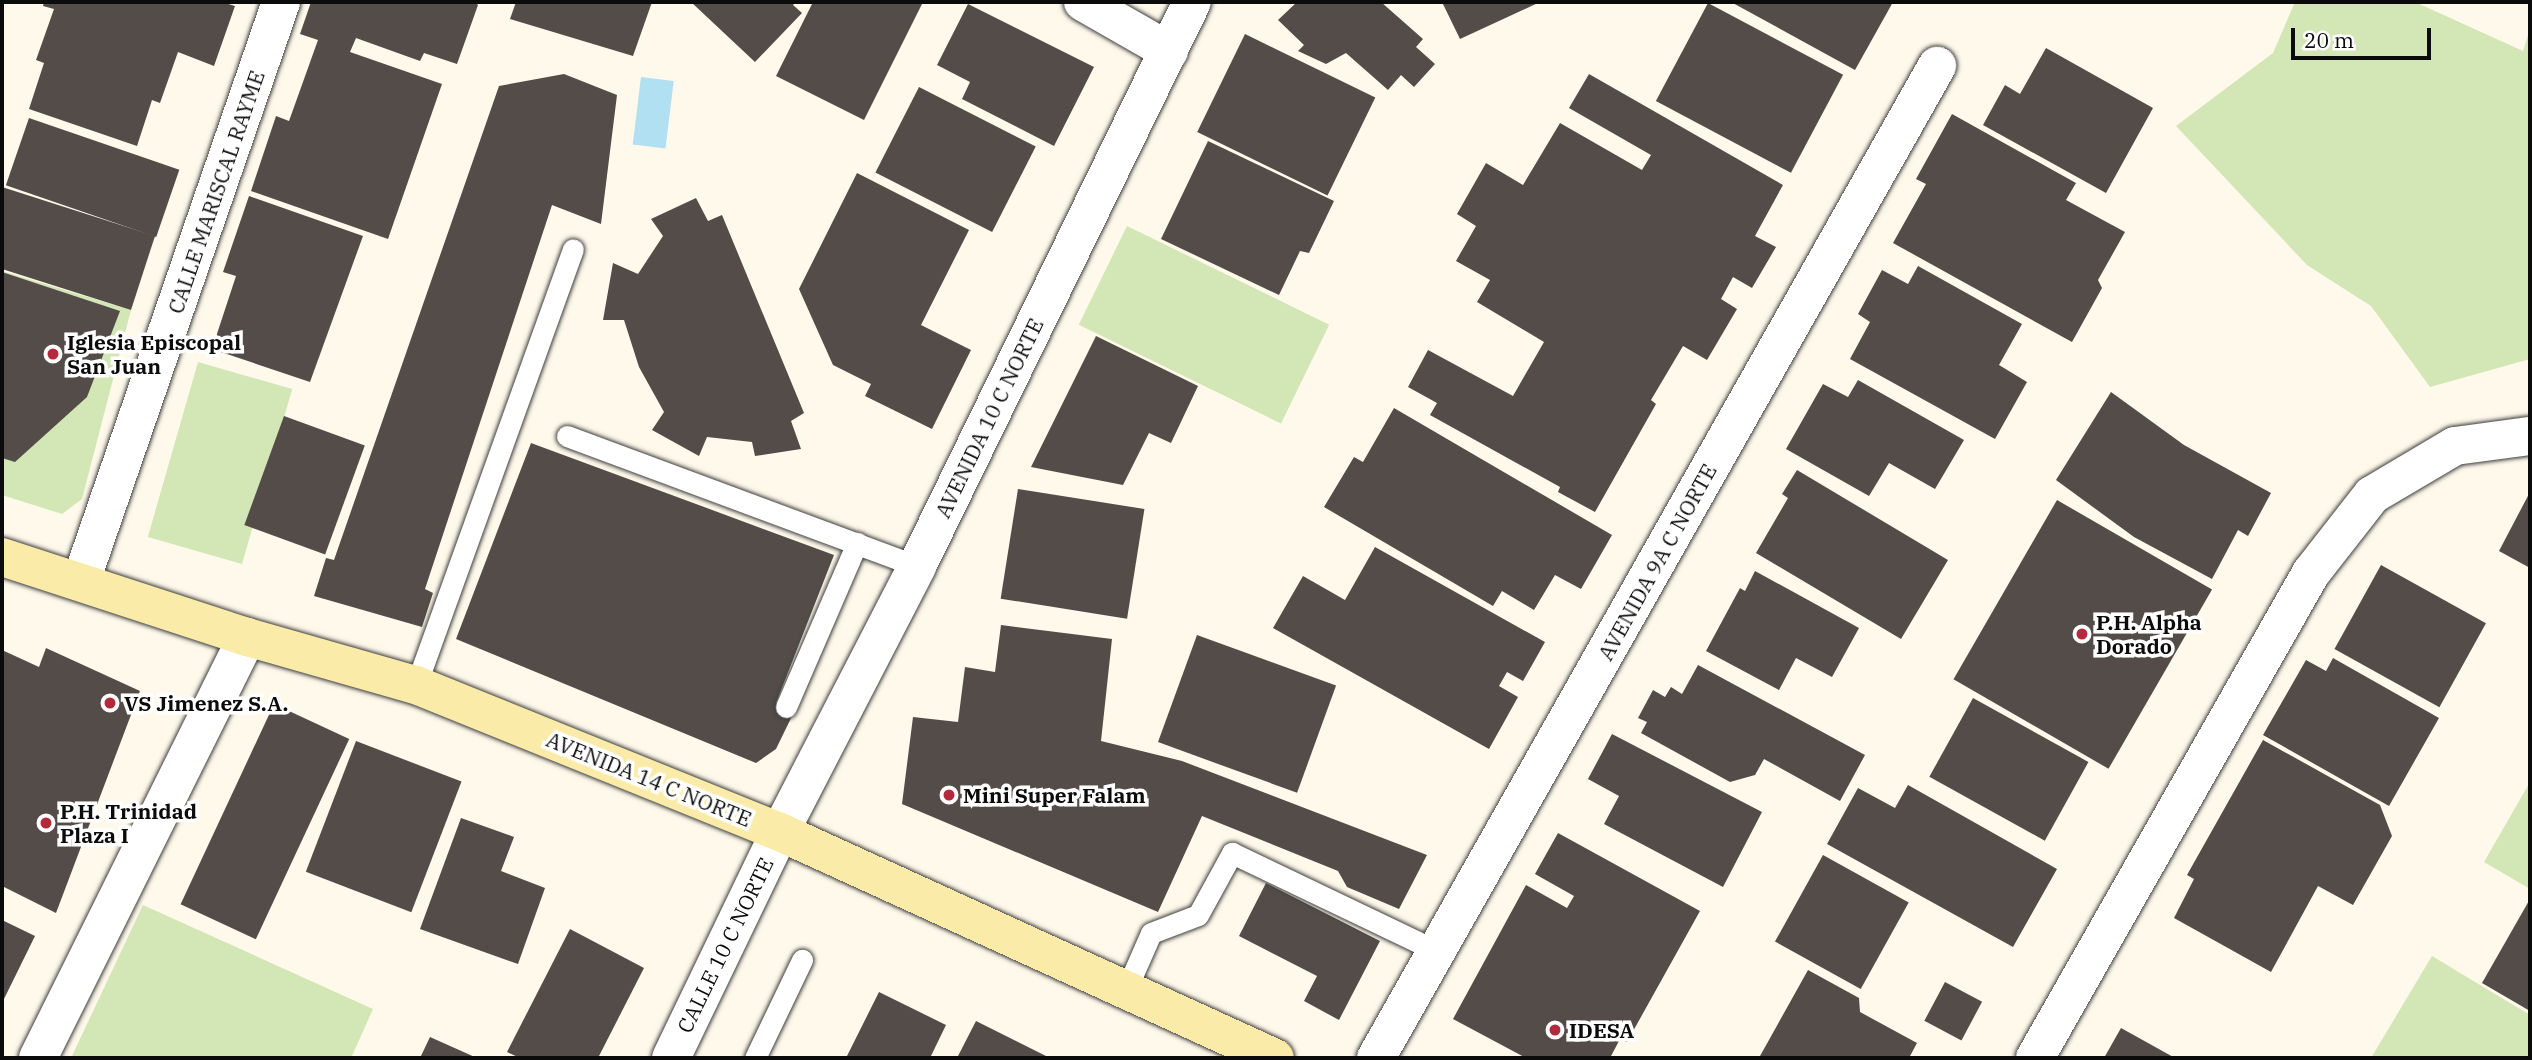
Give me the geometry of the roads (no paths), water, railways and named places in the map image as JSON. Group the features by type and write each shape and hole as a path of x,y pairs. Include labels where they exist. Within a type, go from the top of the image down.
{"street":[{"name":"CALLE MARISCAL RAYME","path":"81,581 281,2"},
{"path":"1083,2 1169,51"},
{"name":"AVENIDA 10 C NORTE","path":"780,831 917,566 1192,2"},
{"name":"AVENIDA 9A C NORTE","path":"1377,1058 1937,66"},
{"path":"2035,1058 2311,573 2372,495 2455,446 2530,436"},
{"name":"AVENIDA 14 C NORTE","path":"2,557 247,637 416,685 780,831 1275,1058"},
{"path":"38,1058 247,637"},
{"name":"CALLE 10 C NORTE","path":"671,1058 780,831"}],"lane":[{"path":"416,685 573,249"},
{"path":"567,436 917,566"},
{"path":"786,707 857,543"},
{"path":"1126,990 1151,933 1198,915 1232,853 1437,951"},
{"path":"755,1058 802,960"}],"water":[{"path":"641,77 674,81 665,149 633,144"}],"place":[{"name":"Iglesia Episcopal San Juan","path":"53,354"},
{"name":"P.H. Alpha Dorado","path":"2082,634"},
{"name":"VS Jimenez S.A.","path":"110,703"},
{"name":"Mini Super Falam","path":"949,795"},
{"name":"P.H. Trinidad Plaza I","path":"46,823"},
{"name":"IDESA","path":"1555,1030"}]}
